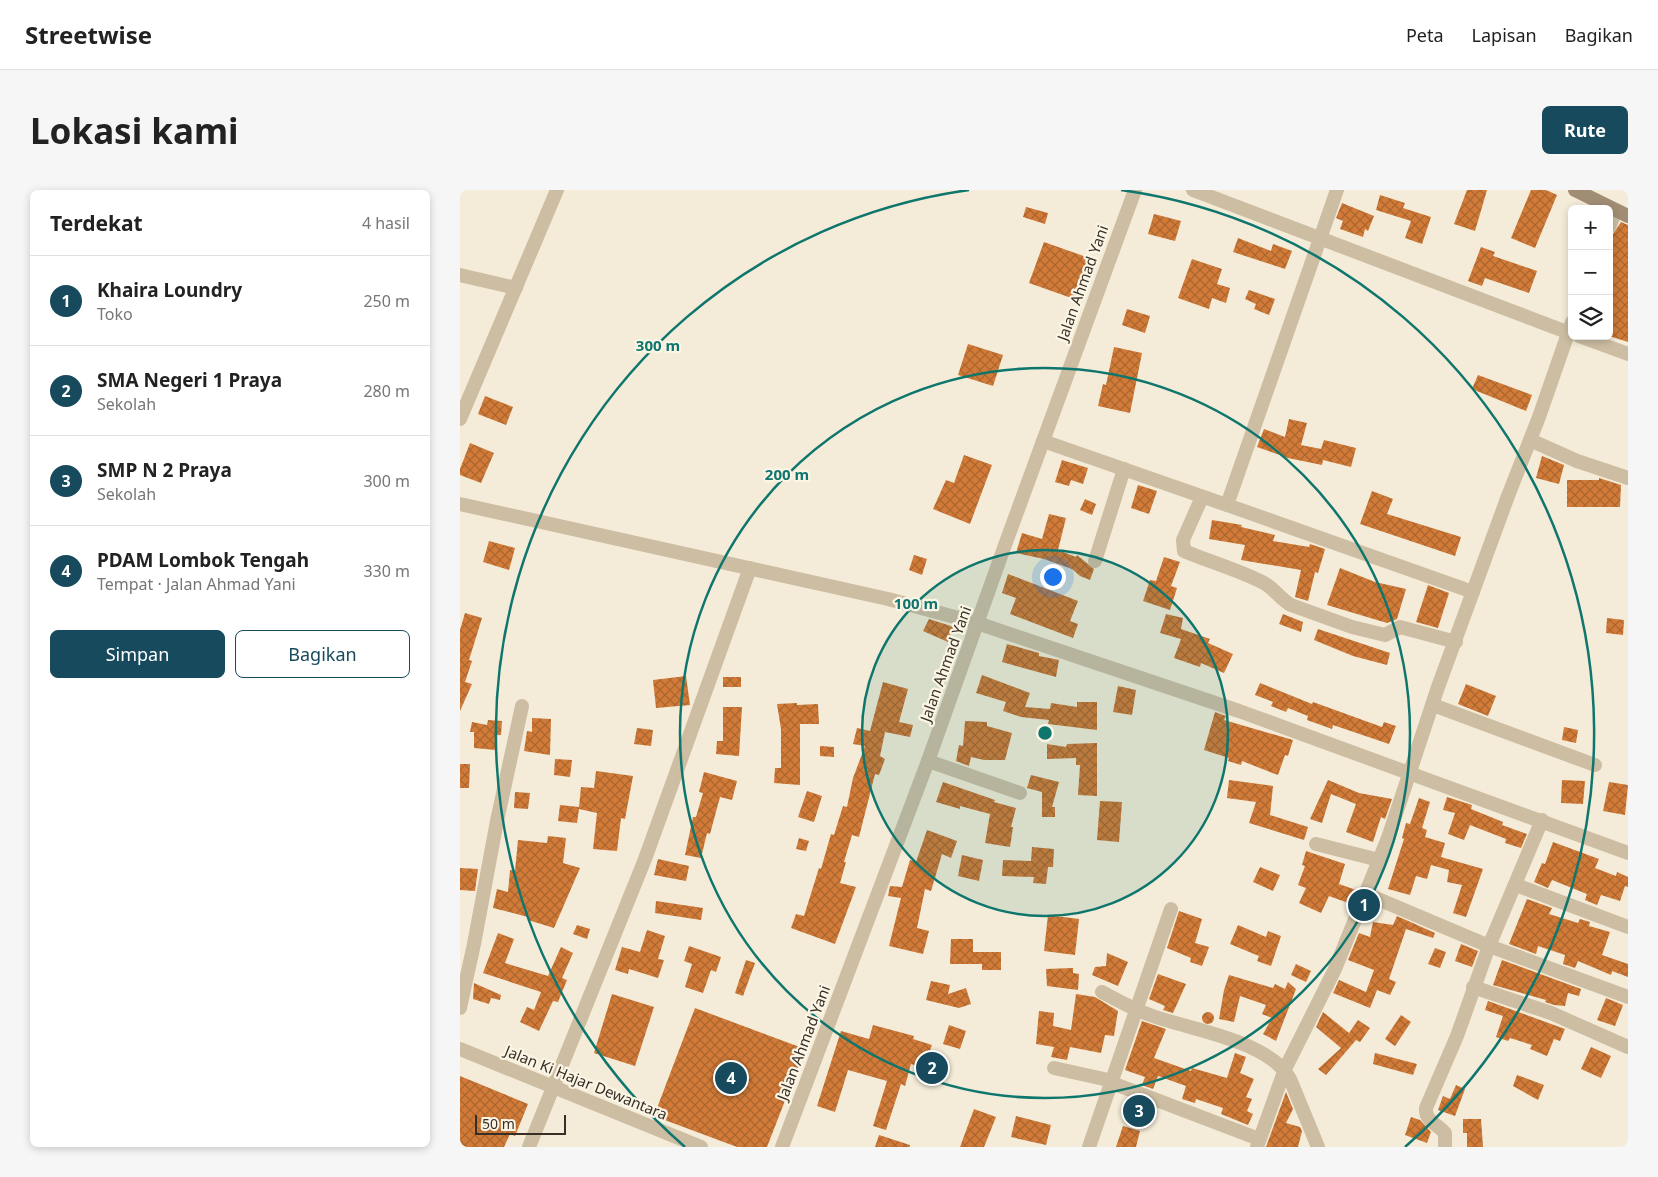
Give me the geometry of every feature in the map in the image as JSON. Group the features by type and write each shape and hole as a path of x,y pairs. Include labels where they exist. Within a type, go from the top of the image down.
{"main road":[{"path":"1575,190 1622,214"}],"street":[{"path":"460,419 557,190"},
{"name":"Jalan Ahmad Yani","path":"782,1147 928,761 1135,190"},
{"path":"1193,190 1568,330"},
{"path":"1227,505 1337,190"},
{"path":"1613,223 1622,214"},
{"path":"460,275 516,288"},
{"path":"1054,1068 1113,1082 1258,1143 1285,1069 1320,1003 1366,894 1473,592 1569,340"},
{"path":"1594,340 1628,354"},
{"path":"1530,440 1577,461 1628,478"},
{"path":"1043,441 1473,592"},
{"path":"1095,561 1124,470"},
{"path":"1202,497 1183,540 1184,551 1261,582 1275,589 1282,600 1340,623 1384,635 1396,628 1403,627 1456,642"},
{"path":"460,504 888,599 977,624 1230,708 1542,820 1628,853"},
{"path":"530,1147 645,858 750,568"},
{"path":"1432,705 1595,765"},
{"path":"460,1008 474,944 496,821 522,706"},
{"path":"928,761 1020,793"},
{"path":"1445,1147 1445,1133 1430,1121 1426,1114 1426,1108 1457,1036 1488,946 1516,885 1542,820"},
{"path":"1316,844 1379,860"},
{"path":"1516,885 1628,927"},
{"path":"1366,894 1488,946 1628,997"},
{"path":"1089,1147 1113,1082 1135,1010 1171,909"},
{"path":"1474,987 1551,1013 1628,1047"},
{"path":"1102,992 1135,1010 1254,1048 1269,1056 1285,1069 1318,1147"},
{"name":"Jalan Ki Hajar Dewantara","path":"460,1049 700,1147"}],"building":[{"path":"1467,190 1487,190 1475,231 1454,224"},
{"path":"1531,190 1546,190 1557,195 1535,248 1511,238"},
{"path":"1380,195 1405,203 1403,208 1431,217 1422,244 1405,238 1411,221 1376,210"},
{"path":"1342,203 1374,216 1368,231 1365,229 1363,237 1340,229 1343,221 1336,218"},
{"path":"1026,207 1048,213 1045,224 1023,217"},
{"path":"1154,214 1181,221 1175,241 1148,234"},
{"path":"1621,222 1628,225 1628,342 1613,337 1613,234"},
{"path":"1238,238 1271,251 1273,244 1292,251 1285,269 1233,252"},
{"path":"1044,242 1092,259 1077,300 1029,283"},
{"path":"1481,247 1495,252 1493,256 1537,271 1529,293 1485,278 1482,286 1468,281"},
{"path":"1192,259 1222,269 1217,284 1230,288 1226,303 1212,298 1209,309 1178,298"},
{"path":"1249,290 1275,299 1269,315 1254,309 1256,304 1245,299"},
{"path":"1127,309 1150,316 1145,333 1122,325"},
{"path":"968,344 1003,355 993,386 958,375"},
{"path":"1114,347 1142,353 1130,413 1098,406 1103,384 1106,385"},
{"path":"1478,375 1532,395 1526,411 1472,389"},
{"path":"485,396 513,407 506,425 478,414"},
{"path":"1289,419 1307,423 1301,445 1321,449 1324,440 1356,448 1351,467 1323,460 1322,465 1288,458 1257,447 1264,429 1285,437"},
{"path":"470,443 494,453 481,483 460,475 460,469"},
{"path":"964,455 992,465 970,524 933,509 946,480 954,483"},
{"path":"1542,456 1564,465 1559,484 1536,478"},
{"path":"1062,460 1088,468 1083,484 1071,480 1069,486 1055,482"},
{"path":"1599,478 1621,485 1620,507 1567,507 1567,480 1599,480"},
{"path":"1138,485 1157,491 1149,514 1131,508"},
{"path":"1372,491 1393,499 1387,514 1461,537 1455,556 1360,524"},
{"path":"1085,499 1096,504 1092,515 1080,510"},
{"path":"1049,514 1066,518 1058,550 1076,557 1077,555 1094,569 1090,580 1080,576 1072,569 1044,559 1016,553 1022,533 1042,539"},
{"path":"1212,520 1242,525 1241,527 1275,535 1273,541 1309,547 1310,544 1325,549 1318,573 1315,572 1308,601 1295,597 1301,570 1241,560 1245,545 1209,539"},
{"path":"489,541 515,548 509,570 483,562"},
{"path":"914,555 927,559 922,575 909,570"},
{"path":"1164,557 1180,562 1171,586 1177,588 1170,610 1143,601 1150,580 1156,581"},
{"path":"1340,568 1375,582 1406,589 1397,619 1387,623 1327,605"},
{"path":"1008,574 1078,601 1070,621 1078,624 1073,638 1010,614 1016,598 1002,593"},
{"path":"1428,585 1449,593 1438,628 1416,622"},
{"path":"465,613 482,618 469,660 472,661 465,682 472,684 460,711 460,630"},
{"path":"1166,614 1183,618 1181,629 1210,639 1208,643 1233,654 1224,673 1201,663 1200,667 1174,658 1181,639 1160,633"},
{"path":"1283,614 1303,622 1301,632 1279,624"},
{"path":"1607,618 1624,620 1623,635 1606,633"},
{"path":"929,619 954,627 948,642 923,631"},
{"path":"1318,629 1390,653 1387,665 1353,656 1314,640"},
{"path":"1007,644 1039,653 1039,656 1059,660 1056,677 1002,662"},
{"path":"982,675 1030,693 1025,707 1050,709 1051,703 1077,707 1077,702 1097,702 1097,730 1048,724 1049,720 1021,717 1003,711 1006,702 976,693"},
{"path":"686,676 690,705 656,708 653,680"},
{"path":"723,677 741,677 741,687 723,687"},
{"path":"883,682 908,689 899,722 913,725 910,737 885,732 880,756 885,759 879,775 875,774 859,837 852,835 844,862 846,862 840,883 856,887 835,944 791,928 796,914 804,916 831,834 834,835 843,806 847,807 853,778 865,746 853,744 857,728 870,731"},
{"path":"1260,683 1312,704 1313,702 1382,727 1384,722 1396,726 1389,744 1333,725 1332,729 1307,720 1308,716 1288,708 1286,712 1271,706 1273,702 1255,695"},
{"path":"1466,684 1496,696 1488,716 1458,704"},
{"path":"1118,686 1136,690 1132,715 1113,712"},
{"path":"797,703 797,705 818,704 819,724 800,724 800,785 774,783 775,768 781,768 781,729 777,704"},
{"path":"723,707 742,707 739,756 716,754 717,741 723,741"},
{"path":"1215,712 1226,716 1224,720 1293,740 1288,756 1285,755 1278,775 1242,761 1241,765 1228,761 1229,758 1204,750"},
{"path":"532,718 551,719 550,755 524,751 527,731 532,732"},
{"path":"488,720 502,721 501,735 497,735 496,750 474,748 474,732 470,732 472,722 487,725"},
{"path":"965,721 987,722 987,726 1012,733 1005,760 984,760 971,757 969,766 956,761 959,745 963,746"},
{"path":"1564,727 1578,730 1576,743 1562,740"},
{"path":"637,728 653,730 651,746 634,744"},
{"path":"1097,743 1097,796 1078,795 1080,765 1076,765 1076,758 1047,759 1047,744 1066,747 1067,744"},
{"path":"820,746 834,747 834,757 820,756"},
{"path":"555,759 572,760 570,777 554,775"},
{"path":"460,764 470,764 469,788 460,788"},
{"path":"596,771 633,776 625,819 621,818 617,851 593,849 597,813 579,809 577,823 558,821 560,805 579,807 581,787 594,788"},
{"path":"704,772 737,781 732,800 720,797 710,834 707,833 701,858 685,855 693,817 696,817 703,793 699,792"},
{"path":"1031,775 1059,782 1052,807 1055,807 1055,817 1042,817 1042,792 1027,788"},
{"path":"1229,780 1273,786 1270,815 1308,827 1304,840 1249,823 1256,802 1227,798"},
{"path":"1328,780 1359,793 1392,799 1385,819 1381,817 1373,842 1346,832 1356,804 1331,794 1322,823 1310,819"},
{"path":"1562,780 1585,781 1583,804 1561,803"},
{"path":"943,782 995,800 994,802 1016,808 1011,827 1013,827 1010,847 985,843 990,814 960,806 960,809 936,802"},
{"path":"1609,782 1628,785 1625,815 1603,811"},
{"path":"807,791 822,796 814,822 798,817"},
{"path":"515,792 530,793 528,809 514,808"},
{"path":"1447,797 1472,805 1471,809 1503,822 1502,825 1527,834 1521,848 1505,843 1506,839 1470,825 1464,840 1448,834 1455,813 1443,810"},
{"path":"1419,798 1430,802 1422,828 1427,830 1425,837 1445,843 1441,857 1483,869 1466,917 1453,913 1462,885 1447,882 1449,870 1431,865 1427,879 1416,876 1410,895 1388,889 1404,839 1402,838 1406,823 1410,824"},
{"path":"1100,801 1122,802 1119,842 1097,840"},
{"path":"927,830 957,841 951,858 942,854 931,891 925,889 917,928 929,931 923,954 889,946 901,898 888,896 890,886 902,887 910,860 916,862"},
{"path":"548,836 566,838 563,863 580,868 554,928 528,920 528,917 493,908 497,889 508,892 510,870 515,871 518,840 547,843"},
{"path":"799,838 809,841 806,851 796,849"},
{"path":"1553,842 1599,859 1595,868 1616,876 1617,872 1628,877 1628,887 1625,886 1620,901 1601,895 1597,905 1585,900 1587,894 1552,880 1548,888 1534,882 1542,863 1545,864"},
{"path":"1032,847 1054,849 1053,867 1048,867 1046,884 1033,883 1034,877 1002,876 1003,860 1031,861"},
{"path":"1306,851 1345,864 1339,884 1356,890 1351,904 1329,896 1321,913 1299,903 1306,888 1298,885 1305,866 1302,865"},
{"path":"962,855 983,860 979,881 958,876"},
{"path":"658,859 689,866 686,881 654,875"},
{"path":"1260,867 1280,875 1273,891 1253,882"},
{"path":"460,868 478,869 475,891 460,890"},
{"path":"1527,899 1552,908 1549,914 1578,923 1580,919 1590,922 1589,926 1610,932 1602,955 1628,964 1628,977 1612,971 1611,975 1578,961 1575,968 1563,964 1565,955 1538,946 1536,954 1509,944"},
{"path":"656,901 703,908 701,920 655,913"},
{"path":"1179,911 1202,919 1195,943 1209,947 1202,966 1190,962 1191,958 1167,948"},
{"path":"1048,915 1079,919 1075,955 1044,951"},
{"path":"1397,916 1435,933 1433,938 1406,929 1389,979 1396,982 1390,995 1377,990 1370,1008 1333,993 1339,980 1366,992 1374,970 1348,960 1359,933 1370,937 1373,922 1393,925"},
{"path":"577,925 590,929 587,939 573,934"},
{"path":"1238,925 1266,937 1268,931 1281,936 1271,966 1257,961 1259,956 1230,944"},
{"path":"647,930 665,936 658,959 664,960 658,978 629,969 628,974 615,970 622,947 640,952"},
{"path":"498,933 514,939 505,963 548,976 561,947 573,953 562,978 567,980 558,1002 553,1001 539,1031 520,1022 527,1007 534,1010 541,992 483,973"},
{"path":"951,939 973,939 973,952 1001,952 1001,970 982,970 982,964 950,964"},
{"path":"1461,944 1478,951 1472,967 1455,961"},
{"path":"689,946 721,957 716,972 711,970 703,993 685,987 692,964 684,961"},
{"path":"1435,948 1446,952 1440,968 1428,964"},
{"path":"1107,953 1128,962 1118,986 1092,975 1095,967 1106,966"},
{"path":"746,960 755,963 743,996 735,993"},
{"path":"1502,960 1581,989 1579,996 1568,993 1565,1006 1554,1005 1545,1002 1546,1000 1493,985"},
{"path":"1296,964 1311,971 1306,982 1291,975"},
{"path":"1073,968 1073,973 1079,974 1078,990 1047,986 1046,969"},
{"path":"1158,974 1186,984 1173,1013 1163,1010 1165,1006 1149,999"},
{"path":"1229,975 1273,988 1275,984 1285,989 1288,982 1296,989 1276,1041 1263,1034 1272,1018 1262,1014 1266,1005 1240,996 1234,1022 1219,1019 1224,990"},
{"path":"931,981 950,985 948,994 966,988 971,1004 959,1008 926,1000"},
{"path":"474,983 501,995 500,1000 491,998 489,1004 473,999"},
{"path":"612,994 654,1007 635,1066 594,1053"},
{"path":"1076,994 1095,997 1118,1011 1114,1036 1105,1035 1101,1053 1070,1047 1067,1060 1051,1057 1054,1047 1036,1044 1039,1011 1054,1013 1053,1026 1071,1030"},
{"path":"1606,998 1623,1005 1615,1026 1597,1020"},
{"path":"1488,1001 1565,1029 1560,1041 1554,1039 1547,1056 1530,1049 1532,1045 1510,1038 1508,1041 1496,1037 1503,1016 1485,1010"},
{"path":"695,1008 805,1049 767,1147 737,1147 654,1116"},
{"path":"1208,1012 1214,1018 1208,1024 1202,1018"},
{"path":"1323,1012 1349,1033 1358,1020 1370,1028 1360,1042 1356,1040 1326,1075 1318,1069 1341,1048 1316,1027"},
{"path":"1401,1015 1411,1022 1395,1046 1385,1039"},
{"path":"1142,1021 1166,1029 1154,1058 1191,1071 1192,1068 1227,1078 1235,1053 1246,1057 1240,1073 1254,1079 1246,1097 1252,1099 1247,1111 1253,1114 1248,1125 1221,1114 1223,1108 1196,1099 1195,1103 1182,1099 1186,1086 1158,1076 1153,1089 1142,1085 1145,1077 1125,1070"},
{"path":"873,1025 914,1036 913,1039 932,1045 923,1068 911,1064 905,1086 901,1084 886,1130 873,1126 887,1081 848,1070 835,1112 817,1106 841,1031 869,1039"},
{"path":"949,1025 966,1031 960,1049 943,1044"},
{"path":"1591,1047 1611,1056 1601,1078 1581,1069"},
{"path":"1375,1053 1417,1064 1413,1075 1373,1064"},
{"path":"1517,1075 1544,1085 1538,1100 1513,1086"},
{"path":"460,1076 528,1104 515,1136 510,1134 504,1147 460,1147"},
{"path":"1456,1085 1465,1089 1455,1116 1438,1110 1443,1096 1450,1099"},
{"path":"1286,1092 1293,1109 1286,1123 1300,1127 1302,1131 1298,1147 1266,1147"},
{"path":"974,1109 996,1117 984,1147 960,1147"},
{"path":"1016,1116 1051,1125 1046,1145 1011,1137"},
{"path":"1411,1117 1420,1120 1431,1132 1427,1143 1405,1135"},
{"path":"1463,1119 1481,1119 1483,1147 1467,1147 1467,1133 1463,1133"},
{"path":"1123,1126 1140,1131 1136,1147 1116,1147"},
{"path":"879,1135 910,1145 910,1147 875,1147"}],"place":[{"name":"Khaira Loundry","path":"1364,905"},
{"name":"SMA Negeri 1 Praya","path":"932,1068"},
{"name":"PDAM Lombok Tengah","path":"731,1078"},
{"name":"SMP N 2 Praya","path":"1139,1111"}]}
